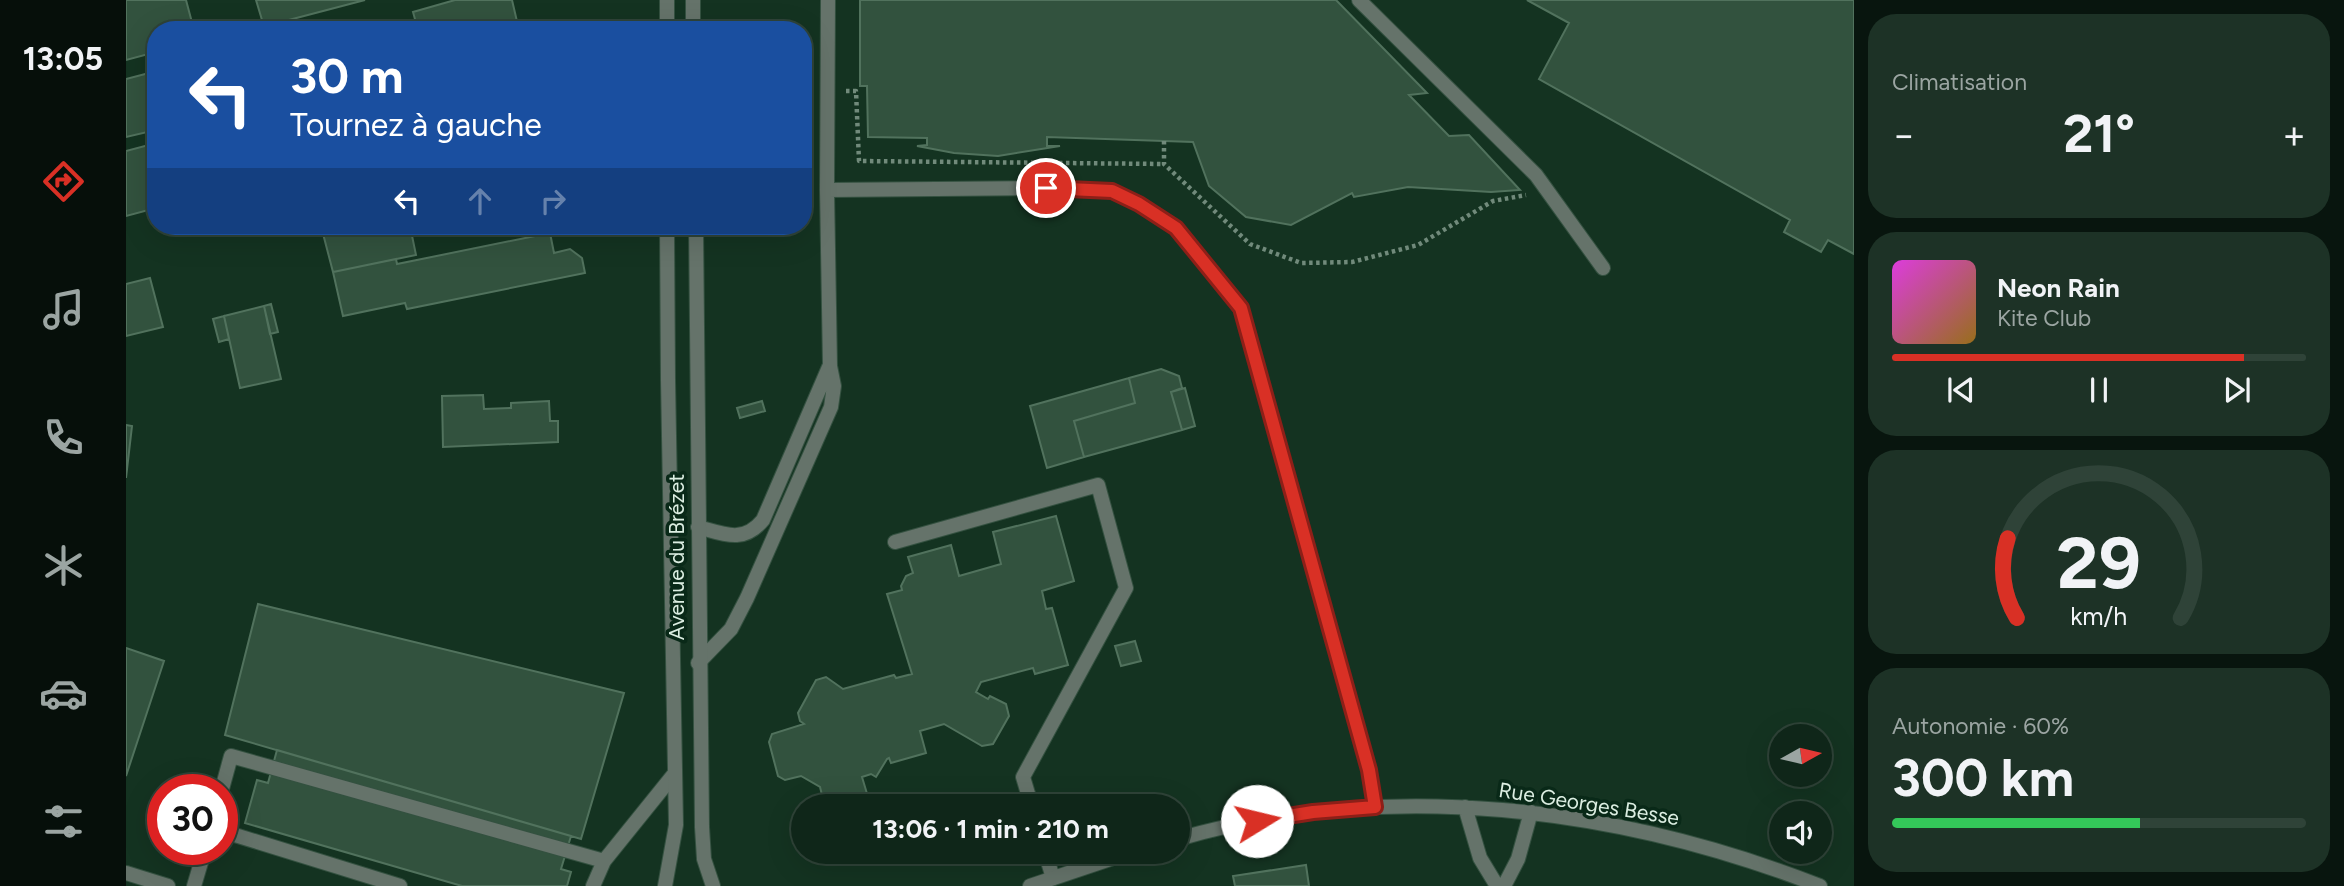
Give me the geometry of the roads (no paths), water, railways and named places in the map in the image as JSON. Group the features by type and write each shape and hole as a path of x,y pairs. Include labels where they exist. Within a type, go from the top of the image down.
{"street":[{"path":"667,0 667,21"},
{"path":"694,0 694,21"},
{"path":"698,663 732,629 831,407 834,386 830,366 827,190 828,0"},
{"path":"1359,0 1536,174 1604,268"},
{"path":"827,190 1046,188 1112,191 1139,204 1176,228 1241,308 1369,770 1375,807"},
{"name":"Avenue du Brézet","path":"665,886 676,825 667,235"},
{"name":"Avenue du Brézet","path":"696,235 698,663 702,827 704,859 713,886"},
{"path":"698,527 731,536 742,535 753,532 763,520 830,366"},
{"path":"895,542 1098,485 1126,588 1023,777 1028,794"},
{"path":"226,774 231,756 604,861"},
{"path":"593,886 604,861 676,773"},
{"name":"Rue Georges Besse","path":"1190,835 1280,816 1375,807 1465,807 1531,812 1662,836 1713,849 1773,867 1820,886"},
{"path":"1465,807 1480,858 1497,886"},
{"path":"1504,886 1518,859 1531,812"},
{"path":"238,836 400,886"},
{"path":"1049,864 1053,878"},
{"path":"1030,886 1095,864"},
{"path":"194,886 200,865"},
{"path":"126,873 168,886"}]}
